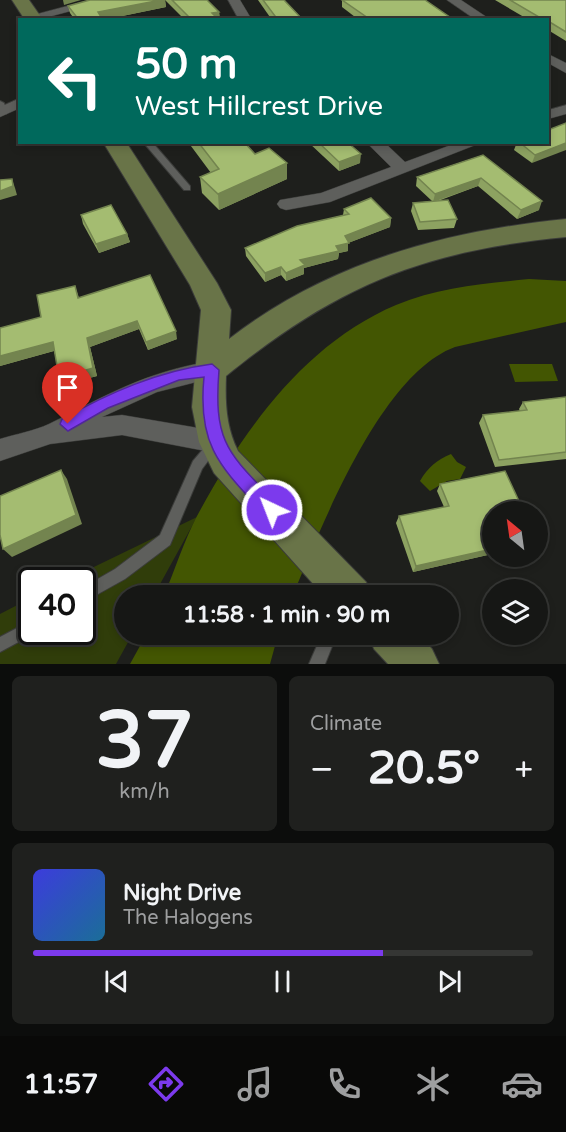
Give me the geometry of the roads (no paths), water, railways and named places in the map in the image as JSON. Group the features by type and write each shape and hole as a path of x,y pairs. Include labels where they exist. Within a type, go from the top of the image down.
{"street":[{"path":"20,0 33,18 106,0"},
{"path":"234,0 245,18"},
{"path":"453,0 481,18"},
{"path":"549,59 566,69"},
{"path":"1,110 18,103"},
{"path":"549,116 566,109"},
{"path":"115,144 203,283 216,310 208,407 221,452 341,585"},
{"path":"376,144 403,169"},
{"path":"286,204 324,198 470,144"},
{"path":"50,434 103,404 178,375 212,370 246,340 331,288 370,269 415,253 464,240 525,230 566,228"},
{"path":"0,450 50,434 122,425 221,452"},
{"path":"399,645 417,664"}],"lane":[{"path":"149,144 187,188"},
{"path":"96,588 120,574 165,540 196,465 221,452"},
{"path":"0,645 18,635"},
{"path":"319,663 326,645"}]}
